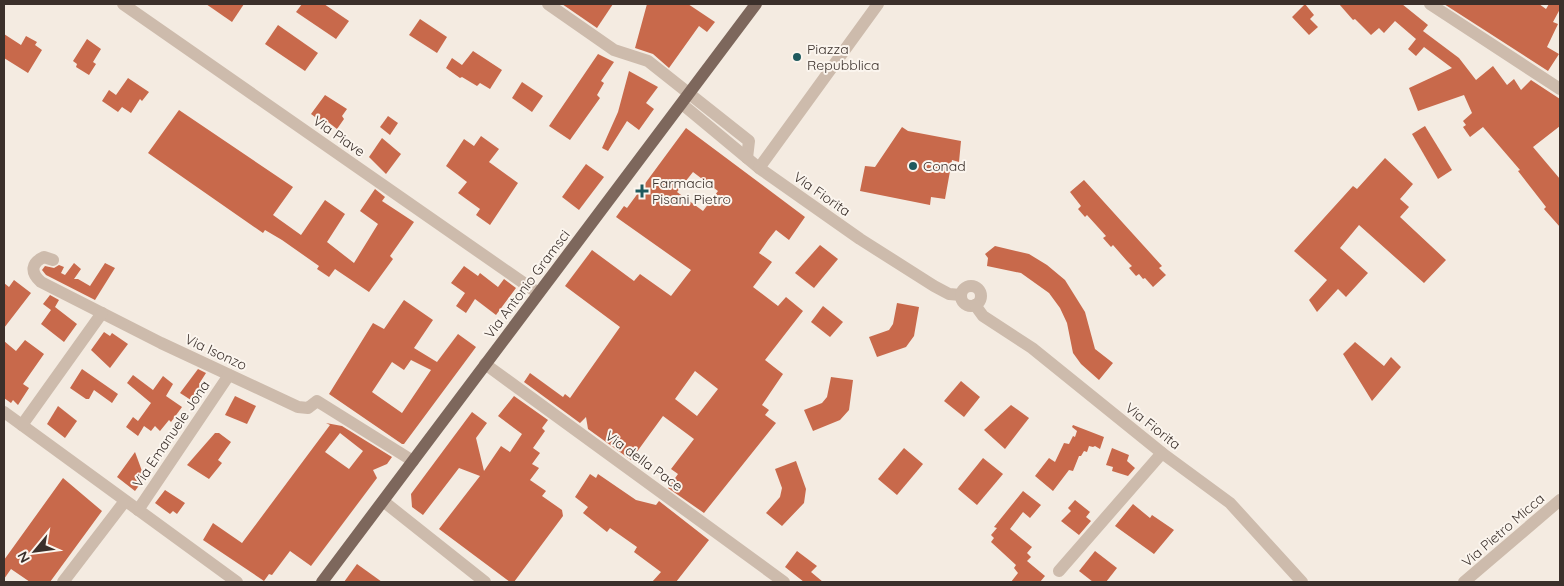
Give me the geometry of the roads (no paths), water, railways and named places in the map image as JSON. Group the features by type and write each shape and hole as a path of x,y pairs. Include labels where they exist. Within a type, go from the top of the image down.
{"main road":[{"name":"Via Antonio Gramsci","path":"322,582 756,4"}],"street":[{"name":"Via Piave","path":"124,4 538,293"},
{"path":"548,4 614,50 648,61 690,93 748,141 747,158"},
{"path":"759,168 878,4"},
{"path":"1430,4 1560,89"},
{"name":"Via Fiorita","path":"682,104 759,168 860,239 934,286 949,294 961,294 965,288 976,288 981,296 975,305 983,316 1032,348 1162,453 1230,503 1259,532 1302,582"},
{"name":"Via Isonzo","path":"53,260 44,256 35,261 33,267 34,276 41,282 298,407 308,408 317,401 413,462"},
{"path":"22,425 102,313"},
{"name":"Via della Pace","path":"486,364 784,582"},
{"name":"Via Emanuele Jona","path":"138,510 230,375"},
{"name":"Via Emanuele Jona","path":"4,412 238,582"},
{"path":"1059,571 1162,453"},
{"name":"Via Pietro Micca","path":"1464,582 1560,500"},
{"path":"62,582 125,501"},
{"path":"383,501 485,582"}],"place":[{"name":"Piazza Repubblica","path":"797,57"},
{"name":"Conad","path":"913,166"},
{"name":"Farmacia Pisani Pietro","path":"642,191"}]}
